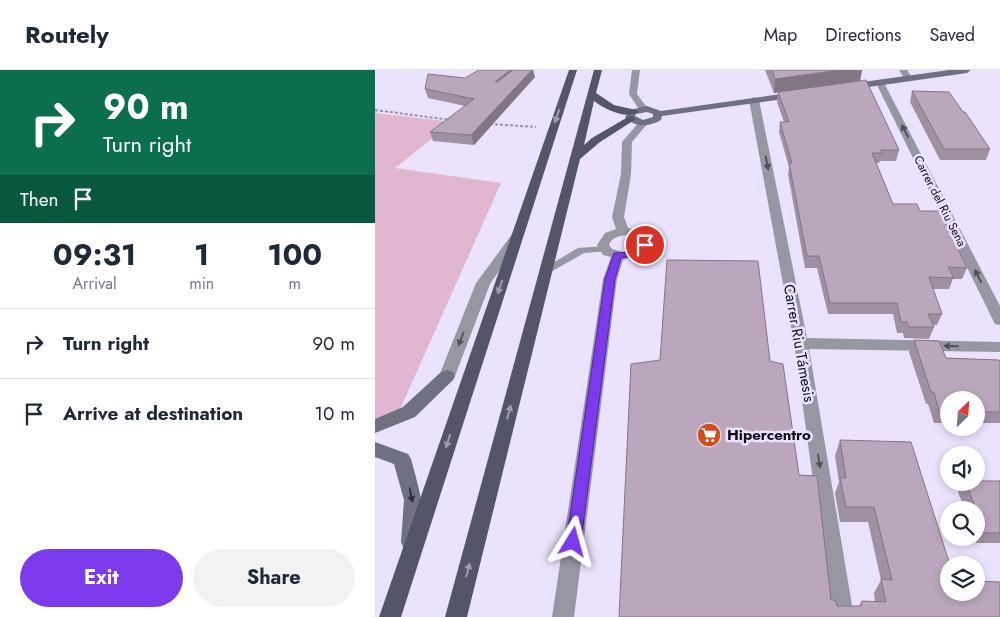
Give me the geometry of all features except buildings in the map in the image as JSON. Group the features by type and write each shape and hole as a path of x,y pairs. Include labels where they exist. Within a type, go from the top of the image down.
{"main road":[{"path":"389,617 573,70"},
{"path":"456,617 598,70"},
{"path":"592,94 599,101 613,109 636,113"},
{"path":"575,158 596,140 636,113"}],"street":[{"path":"636,70 633,94 636,113 643,123"},
{"path":"903,70 909,79"},
{"path":"841,88 967,70"},
{"name":"Carrer del Riu Sena","path":"880,83 1000,320"},
{"path":"636,113 654,111 658,114 756,108 803,94"},
{"name":"Carrer Riu Támesis","path":"756,108 801,343 843,617"},
{"path":"623,231 619,217 626,174 627,142 643,123 655,120 658,114"},
{"path":"623,231 638,234 645,241 645,245 632,255 611,252 603,245 608,237 623,231"},
{"path":"375,426 409,412 447,376 483,283 517,236"},
{"path":"563,617 610,279 611,252"},
{"path":"801,343 1000,346"},
{"path":"375,449 402,459 413,500 411,554"}],"lane":[{"path":"545,271 583,250 611,252"}],"path":[{"path":"375,110 457,120"},
{"path":"484,123 553,128"}],"shaded area":[{"path":"375,113 453,122 395,168 501,183 398,414 375,420"}],"place":[{"name":"Hipercentro","path":"709,435"}],"route":[{"path":"573,542 610,279 617,256 632,255 643,249 645,245"}]}
